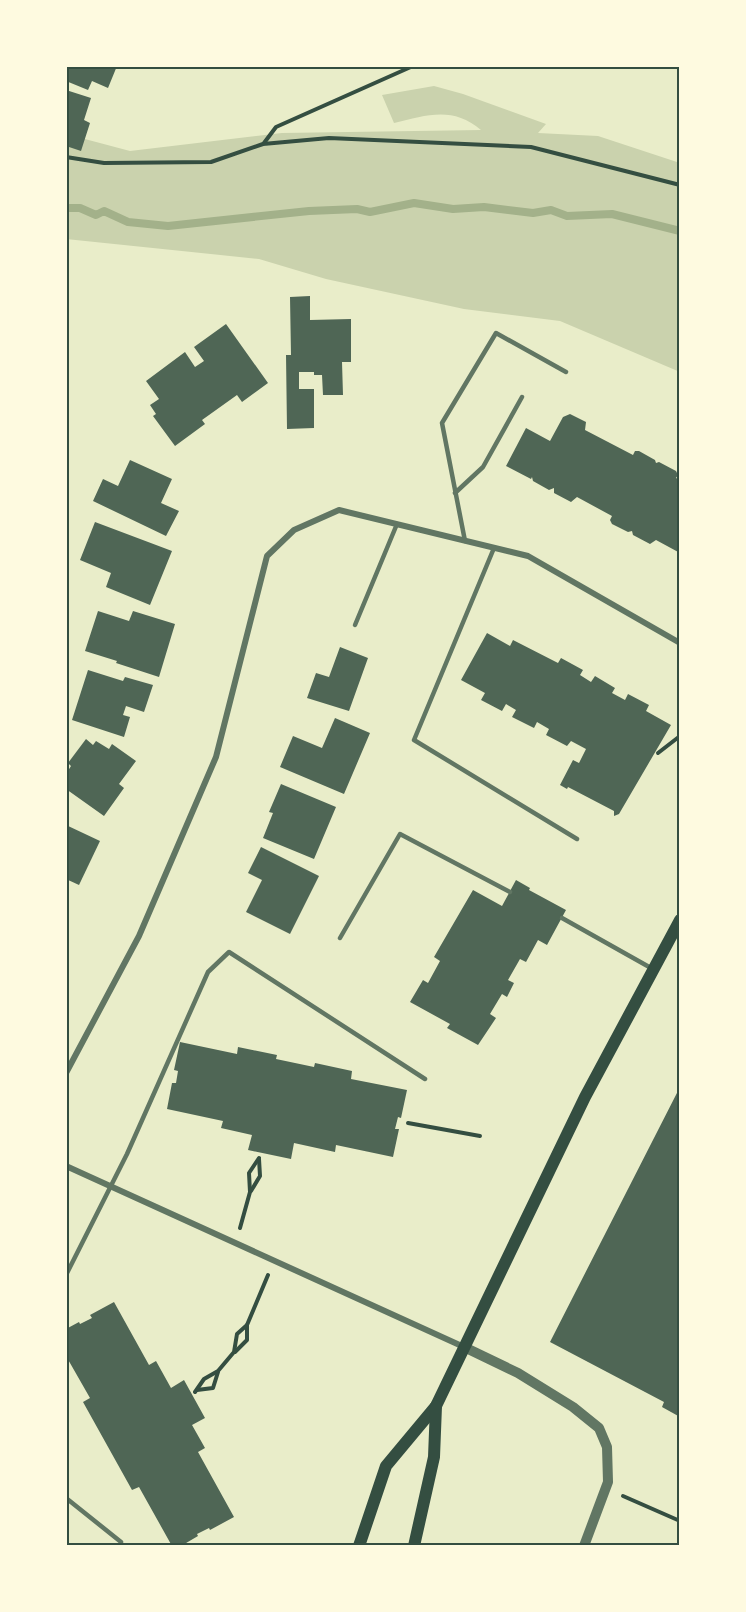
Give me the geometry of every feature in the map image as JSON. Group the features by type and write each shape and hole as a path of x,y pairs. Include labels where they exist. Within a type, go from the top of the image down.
{"main road":[{"path":"359,1546 386,1466 436,1406 585,1097 680,920"},
{"path":"414,1546 434,1457 436,1406"}],"street":[{"path":"66,1073 139,936 216,757 267,556 294,530 339,510 528,556 680,643"},
{"path":"66,1166 464,1347 518,1373 573,1407 599,1428 607,1447 606,1490 584,1546"}],"lane":[{"path":"465,541 442,423 496,333 566,372"},
{"path":"455,493 483,467 522,397"},
{"path":"355,626 397,524"},
{"path":"494,548 414,740 577,839"},
{"path":"340,938 400,834 510,892"},
{"path":"562,918 654,969"},
{"path":"66,1275 111,1186 208,972 229,952 425,1079"},
{"path":"66,1498 121,1542"}],"path":[{"path":"263,144 276,127 413,66"},
{"path":"66,157 104,163 211,162 263,144 329,138 531,147 680,185"},
{"path":"658,753 680,736"},
{"path":"408,1123 480,1136"},
{"path":"236,1244 250,1192 260,1176 259,1158 249,1173 250,1192"},
{"path":"218,1371 213,1388 196,1391 204,1379 218,1371 247,1340 247,1325 273,1262"},
{"path":"234,1352 237,1334 247,1325"},
{"path":"606,1490 680,1521"}],"green space":[{"path":"434,86 546,124 538,133 598,136 680,163 680,372 560,321 464,309 326,279 259,259 66,239 66,134 130,151 282,133 481,130 471,122 450,115 429,115 394,123 382,95"}],"building":[{"path":"66,66 117,66 108,88 92,81 88,90 66,81"},
{"path":"66,90 91,98 84,120 90,123 81,151 66,146"},
{"path":"310,296 310,320 351,319 351,362 342,362 343,395 323,395 322,375 314,375 314,372 299,372 299,389 314,389 314,428 287,429 286,355 291,355 290,297"},
{"path":"226,324 268,383 242,402 237,395 202,420 205,424 175,446 153,416 156,414 150,405 159,399 146,381 185,352 195,367 204,361 194,347"},
{"path":"570,414 586,422 585,430 633,455 635,451 639,451 655,460 656,463 659,462 676,471 678,475 676,478 680,480 680,553 656,540 650,544 633,535 632,531 628,532 612,524 610,520 612,516 577,497 571,502 554,493 554,488 549,490 533,481 532,477 531,479 506,466 526,428 550,441 563,417"},
{"path":"130,460 172,479 161,503 179,511 166,536 93,501 103,479 118,486"},
{"path":"95,522 172,551 150,605 106,587 111,573 80,560"},
{"path":"98,611 129,621 133,611 175,624 159,677 85,651"},
{"path":"487,633 510,646 513,640 558,663 561,658 583,670 580,675 591,682 595,676 615,688 612,693 625,700 628,694 649,705 646,711 671,725 619,814 614,816 614,811 560,785 573,760 579,763 586,749 571,741 567,746 546,735 549,729 537,722 534,728 512,717 516,710 506,704 502,711 481,700 485,693 461,680"},
{"path":"340,647 368,658 349,711 307,698 316,673 329,677"},
{"path":"88,670 123,681 125,677 153,685 144,712 126,706 123,715 130,717 124,737 72,720"},
{"path":"335,718 370,733 344,794 280,767 293,736 322,748"},
{"path":"86,739 93,745 96,741 109,749 112,744 136,761 119,784 124,788 104,816 66,789 66,774 71,766 68,763"},
{"path":"281,784 336,807 314,859 263,838 273,813 269,812"},
{"path":"66,825 100,841 79,885 66,879"},
{"path":"261,847 319,876 290,934 246,912 262,880 248,873"},
{"path":"516,880 530,888 529,890 566,910 547,945 538,940 526,962 520,959 508,980 514,983 507,997 502,994 490,1014 496,1018 478,1045 447,1028 450,1024 410,1002 423,980 428,983 440,961 434,957 473,890 502,906"},
{"path":"180,1042 237,1054 238,1047 277,1055 276,1059 314,1067 315,1063 352,1071 351,1079 407,1090 401,1118 398,1117 395,1129 399,1129 393,1157 336,1145 335,1152 294,1143 291,1159 248,1150 252,1135 221,1128 223,1121 167,1109 172,1083 176,1083 178,1071 174,1070"},
{"path":"680,1087 680,1417 662,1407 664,1402 550,1342"},
{"path":"114,1302 149,1365 156,1361 171,1388 184,1380 205,1418 192,1425 205,1448 198,1452 234,1517 197,1534 198,1536 181,1546 172,1546 139,1487 132,1490 83,1402 90,1398 66,1356 66,1329 92,1318 90,1315"}],"waterway":[{"path":"66,208 80,208 96,215 104,211 128,222 168,226 309,211 357,209 370,212 414,203 453,209 484,207 533,213 551,210 567,216 612,214 680,231"}]}
